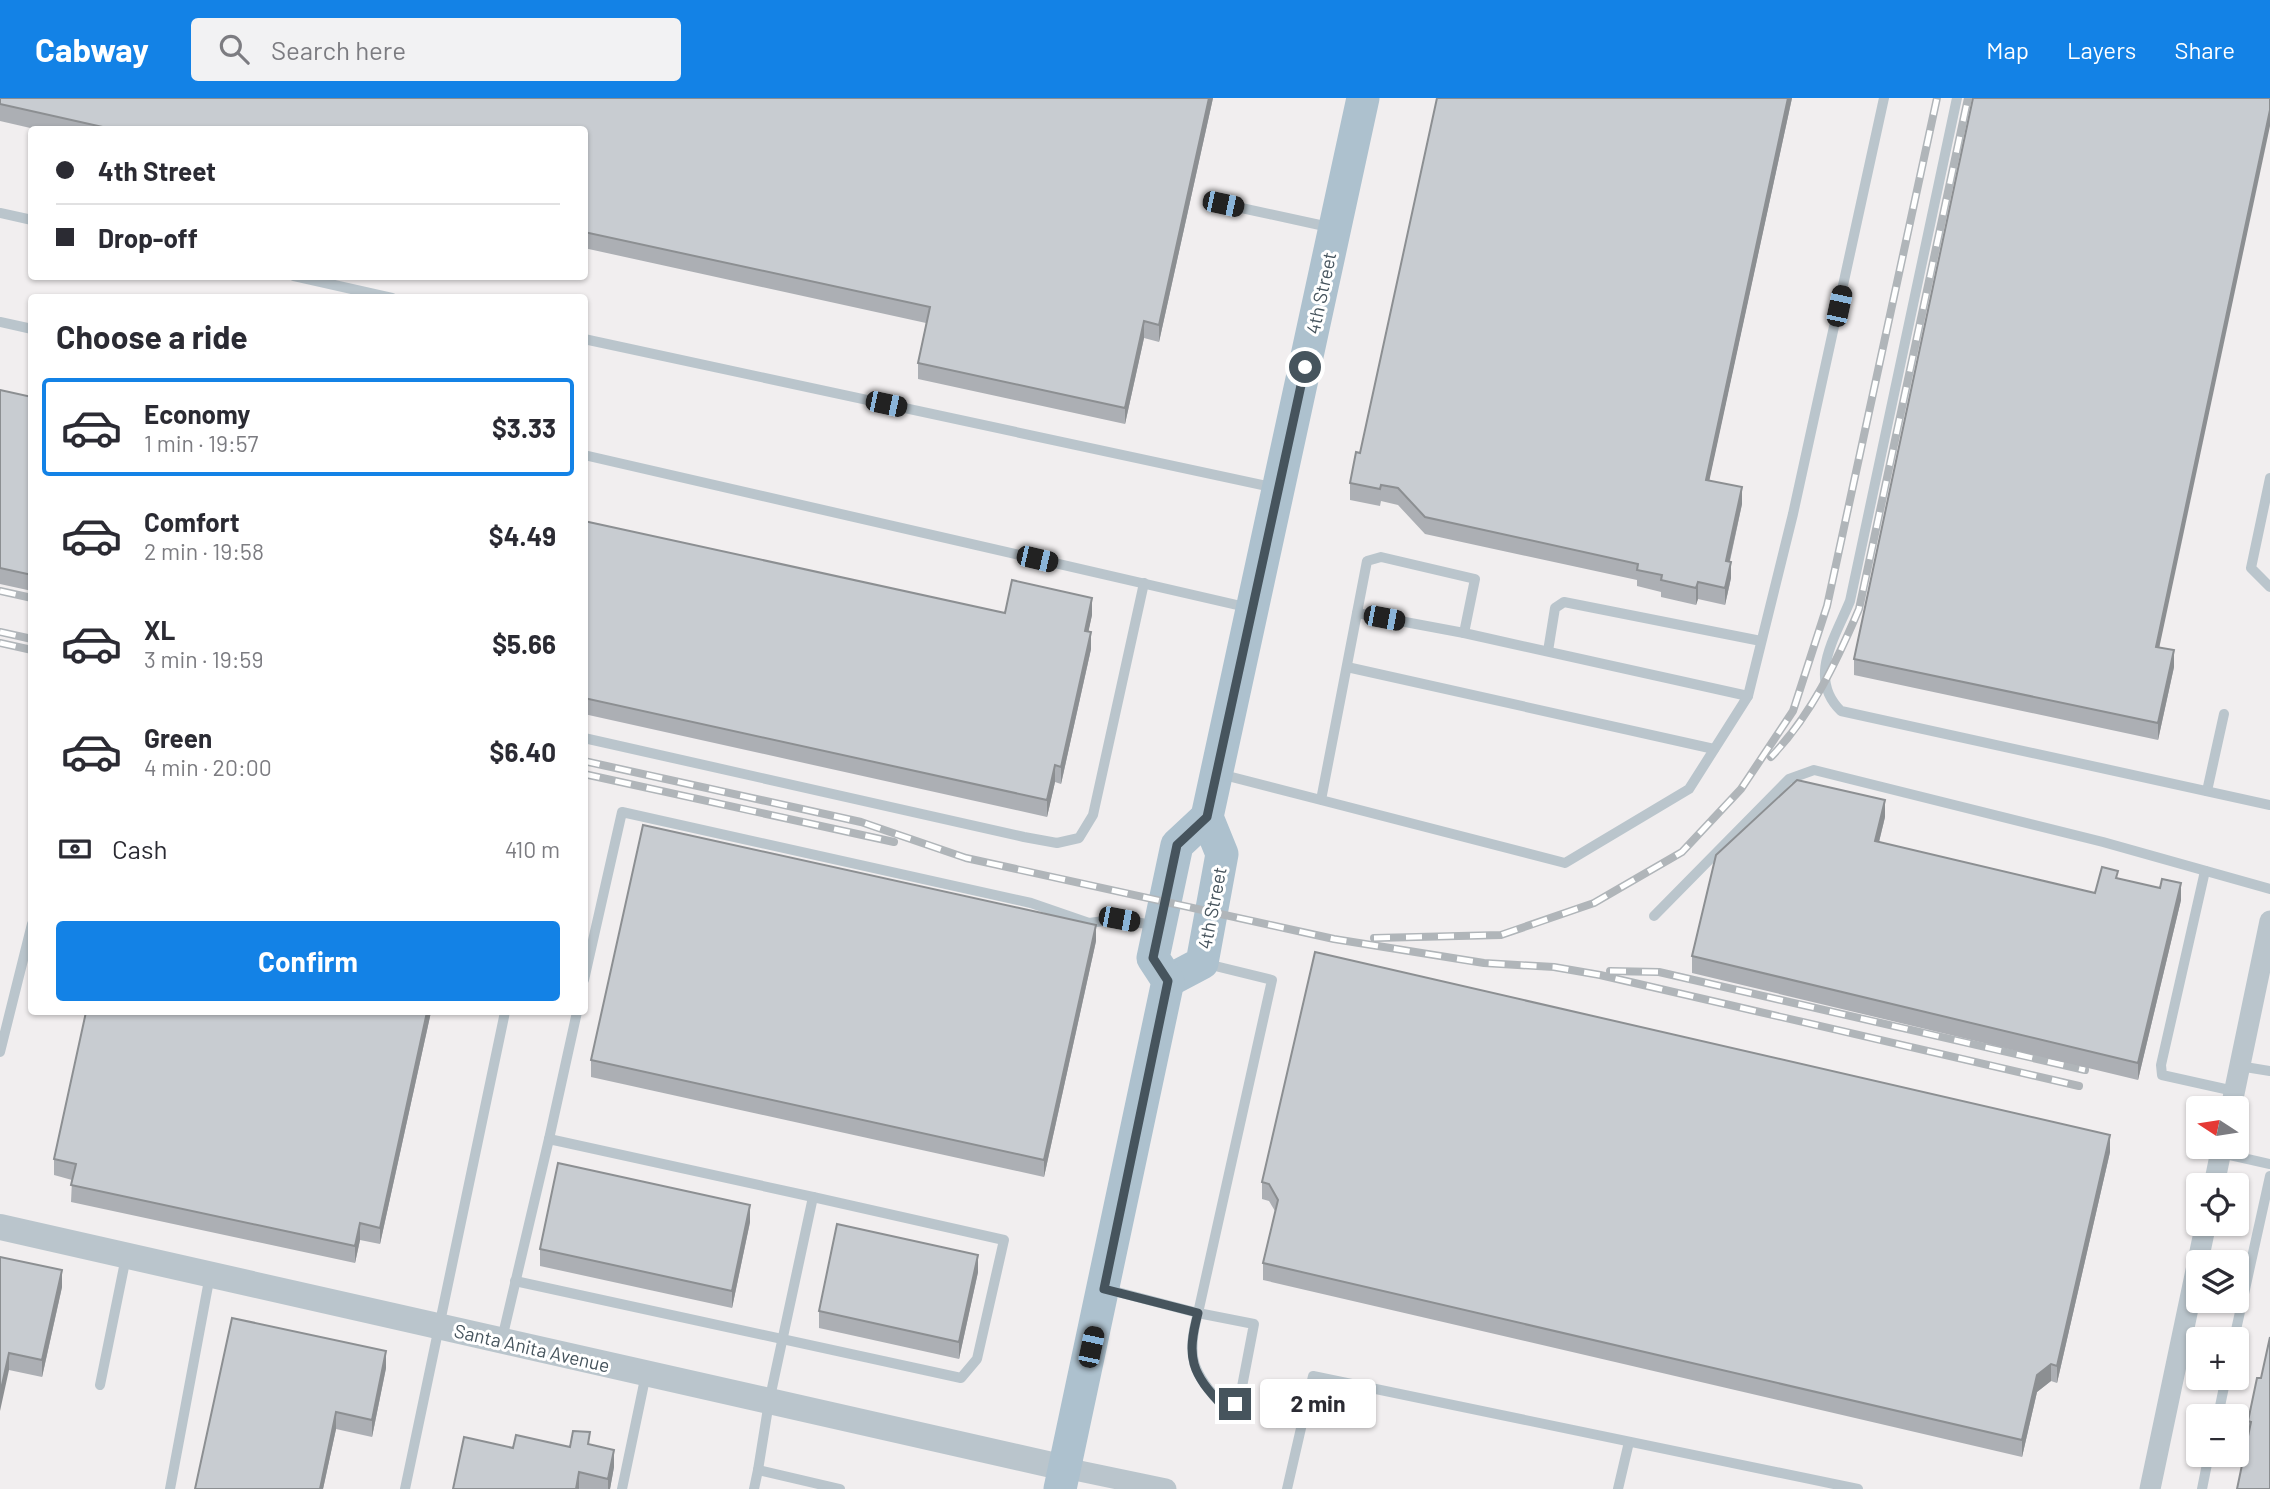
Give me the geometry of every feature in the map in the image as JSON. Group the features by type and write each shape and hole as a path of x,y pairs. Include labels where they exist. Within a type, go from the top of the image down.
{"main road":[{"name":"4th Street","path":"1168,981 1202,963 1222,854 1207,817 1363,98"},
{"path":"1062,1478 1168,981 1153,958 1159,926 1177,845 1207,817"}],"street":[{"path":"2233,1096 2270,921"},
{"name":"Santa Anita Avenue","path":"0,1227 769,1402 1062,1478"},
{"path":"2150,1489 2203,1236"},
{"path":"1062,1478 1166,1489"}],"lane":[{"path":"1217,773 1565,863 1689,789 1748,696 1884,98"},
{"path":"1957,98 1850,601 1826,661 1822,681 1829,700 1841,711 2270,806"},
{"path":"1223,204 1335,229"},
{"path":"0,213 28,219"},
{"path":"312,280 373,294"},
{"path":"0,322 28,328"},
{"path":"588,340 1279,488"},
{"path":"588,457 1252,608"},
{"path":"2270,478 2250,568 2270,587"},
{"path":"1321,800 1367,561 1381,557 1475,579 1464,633"},
{"path":"588,739 1024,837 1057,843 1079,838 1093,815 1144,583"},
{"path":"1548,651 1555,608 1564,602 1761,642"},
{"path":"1357,613 1464,633 1748,696"},
{"path":"1347,667 1714,749"},
{"path":"2207,791 2224,714"},
{"path":"1654,916 1788,779 1814,770 2270,889"},
{"path":"588,962 622,812 1031,902 1089,922 1119,919 1159,926"},
{"path":"2205,871 2161,1065 2162,1075 2223,1096"},
{"path":"0,1052 28,940"},
{"path":"1104,1289 1198,1313 1254,1324 1241,1392 1235,1404 1224,1407 1194,1365 1191,1340 1198,1313 1272,980 1202,963"},
{"path":"405,1489 504,1015"},
{"path":"501,1341 577,1015"},
{"path":"2239,1066 2270,1072"},
{"path":"515,1281 961,1378 977,1359 1004,1240 549,1139"},
{"path":"2249,1158 2270,1164"},
{"path":"2237,1327 2270,1176"},
{"path":"754,1489 769,1402 813,1197"},
{"path":"100,1385 126,1255"},
{"path":"170,1489 211,1274"},
{"path":"622,1489 646,1374"},
{"path":"1287,1489 1313,1376 1858,1489"},
{"path":"1618,1489 1629,1442"},
{"path":"2202,1489 2206,1467"},
{"path":"758,1470 840,1489"}],"building":[{"path":"0,98 1209,98 1159,325 1144,321 1125,408 918,363 930,307 588,233 588,126 98,126 0,104"},
{"path":"1437,98 1788,98 1706,480 1742,487 1726,561 1731,562 1725,588 1698,582 1696,588 1661,580 1662,575 1637,570 1638,564 1425,517 1398,488 1381,485 1380,489 1350,483 1356,452 1360,453"},
{"path":"1973,98 2270,98 2270,110 2156,647 2174,650 2158,723 1854,659"},
{"path":"0,390 28,396 28,574 0,568"},
{"path":"588,522 1005,613 1012,580 1092,598 1085,631 1091,632 1061,767 1055,765 1047,800 588,699"},
{"path":"1797,780 1885,800 1875,841 2095,893 2102,867 2118,871 2116,878 2160,888 2162,879 2181,883 2138,1063 1692,956 1716,855"},
{"path":"643,825 1096,925 1044,1160 591,1060"},
{"path":"1315,952 2110,1135 2057,1366 2051,1364 2037,1375 2022,1440 1263,1263 1278,1200 1269,1184 1262,1182"},
{"path":"85,1015 426,1015 380,1228 360,1223 355,1246 71,1185 76,1164 54,1159"},
{"path":"558,1163 750,1205 732,1291 540,1249"},
{"path":"837,1224 978,1255 959,1342 819,1311"},
{"path":"0,1257 62,1270 42,1360 9,1353 0,1394"},
{"path":"232,1318 386,1351 372,1420 336,1412 320,1489 195,1489"},
{"path":"2270,1337 2270,1489 2237,1489 2242,1467 2249,1467 2249,1416 2257,1378 2261,1378"},
{"path":"573,1431 590,1432 588,1444 614,1450 608,1479 579,1472 576,1489 453,1489 464,1437 513,1448 516,1435 570,1447"}],"railway":[{"path":"1374,938 1501,935 1594,903 1682,852 1741,789 1793,711 1827,606 1937,98"},
{"path":"1771,757 1811,706 1859,609 1968,98"},
{"path":"0,591 28,597"},
{"path":"0,632 28,638"},
{"path":"0,643 28,649"},
{"path":"588,762 861,822 966,858 1334,939 1484,963 1554,967 1600,975 2079,1086"},
{"path":"588,775 894,842"},
{"path":"1610,971 1659,972 2085,1070"}],"route":[{"path":"1235,1404 1224,1407 1212,1395 1194,1365 1190,1353 1191,1340 1198,1313 1104,1289 1168,981 1153,958 1164,902 1177,845 1207,817 1305,367"}]}
